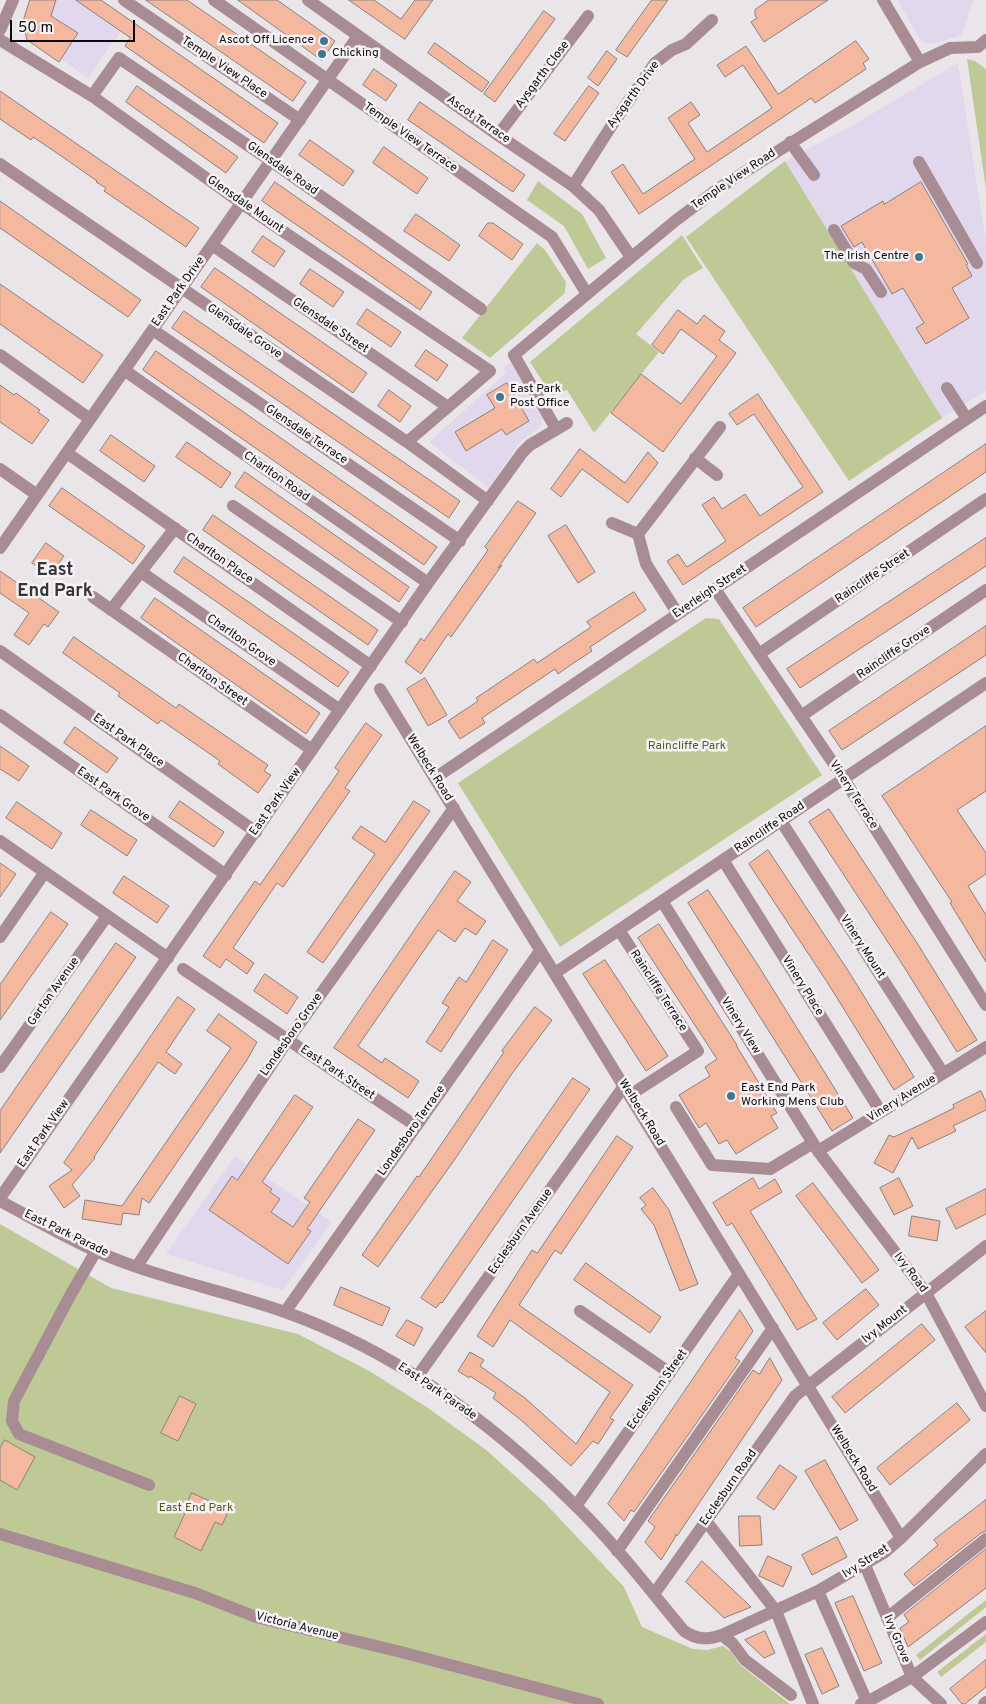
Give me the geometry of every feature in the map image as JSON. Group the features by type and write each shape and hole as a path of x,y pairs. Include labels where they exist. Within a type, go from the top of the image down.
{"street":[{"path":"0,30 13,0"},
{"name":"Temple View Place","path":"124,0 300,120"},
{"name":"Temple View Terrace","path":"214,0 552,237 587,294"},
{"name":"Ascot Terrace","path":"308,0 573,186 598,210 630,258"},
{"path":"882,0 920,62"},
{"name":"Aysgarth Close","path":"498,135 588,16"},
{"name":"Aysgarth Drive","path":"573,186 655,63 672,50 686,44 712,20"},
{"name":"East Park Drive","path":"0,548 4,533 37,495 358,36"},
{"name":"Glensdale Mount","path":"0,40 92,96 241,203 490,371 448,407"},
{"name":"Temple View Road","path":"561,426 514,355 675,221 719,188 920,62 950,48 983,48"},
{"name":"Glensdale Road","path":"92,96 119,58 481,309"},
{"path":"790,142 814,175"},
{"path":"919,162 977,263"},
{"name":"Glensdale Grove","path":"0,164 407,442 488,501"},
{"path":"834,230 854,263 866,269 881,292"},
{"name":"Glensdale Street","path":"212,245 448,407"},
{"name":"Glensdale Terrace","path":"153,330 460,541"},
{"path":"0,355 90,419"},
{"name":"Charlton Road","path":"124,370 428,583"},
{"path":"947,388 967,419"},
{"name":"Everleigh Street","path":"434,778 986,406"},
{"path":"407,442 448,407"},
{"name":"East Park View","path":"0,1199 428,583 522,453 530,445 561,426"},
{"path":"638,534 720,427"},
{"name":"Charlton Place","path":"66,453 371,666"},
{"path":"695,458 717,476"},
{"path":"0,469 37,495"},
{"name":"Raincliffe Street","path":"759,654 986,499"},
{"path":"233,506 402,622"},
{"path":"612,523 638,534"},
{"path":"111,610 175,528"},
{"path":"638,534 646,564 678,614"},
{"name":"Charlton Grove","path":"141,572 340,710"},
{"name":"Vinery Terrace","path":"715,589 844,779 986,1005"},
{"name":"Raincliffe Grove","path":"801,716 986,590"},
{"name":"Charlton Street","path":"94,597 312,750"},
{"name":"East Park Place","path":"0,651 256,832"},
{"name":"Raincliffe Road","path":"554,973 986,683"},
{"name":"Welbeck Road","path":"380,689 901,1538"},
{"name":"East Park Grove","path":"0,715 226,874"},
{"name":"Londesboro Grove","path":"137,1266 288,1040 454,808"},
{"name":"Vinery Mount","path":"781,821 943,1073"},
{"path":"0,841 168,958"},
{"name":"Vinery Place","path":"723,860 881,1112"},
{"path":"0,937 45,872"},
{"name":"Vinery View","path":"662,901 815,1147"},
{"name":"Garton Avenue","path":"0,1067 108,916"},
{"name":"Raincliffe Terrace","path":"618,930 698,1052 627,1091"},
{"name":"Londesboro Terrace","path":"285,1312 540,951"},
{"name":"East Park Street","path":"183,968 416,1126"},
{"name":"Vinery Avenue","path":"676,1107 712,1165 770,1169 881,1112 986,1047"},
{"name":"Ecclesburn Avenue","path":"417,1377 627,1091"},
{"name":"Ivy Road","path":"815,1147 926,1293 986,1406"},
{"name":"East Park Parade","path":"0,1199 96,1251 137,1266 285,1312 333,1332 417,1377 470,1413 576,1506 617,1551 684,1631 693,1637 703,1639 722,1635"},
{"name":"Ivy Mount","path":"808,1386 986,1246"},
{"path":"96,1251 14,1402 12,1421 19,1434 149,1484"},
{"name":"Ecclesburn Street","path":"576,1506 740,1274"},
{"path":"580,1311 670,1373"},
{"path":"617,1551 773,1328"},
{"name":"Ecclesburn Road","path":"654,1594 795,1396 808,1386"},
{"name":"Ivy Street","path":"722,1635 818,1591 885,1552 986,1454"},
{"path":"706,1521 776,1611 813,1704"},
{"name":"Victoria Avenue","path":"0,1534 195,1593 256,1617 401,1652 598,1704"},
{"path":"887,1618 986,1539"},
{"name":"Ivy Grove","path":"865,1564 912,1677 941,1704"},
{"path":"818,1591 864,1703 912,1677 986,1622"},
{"path":"722,1635 733,1644 745,1660 791,1695"}],"shaded area":[{"path":"30,0 77,0 121,31 88,78 61,59 58,62 27,40 23,22"},
{"path":"897,0 973,0 962,35 927,44 921,41"},
{"path":"958,63 986,243 986,391 942,418 785,161 850,127"},
{"path":"511,362 543,418 541,426 519,443 489,488 429,442 506,373 503,368"},
{"path":"235,1156 332,1222 283,1290 166,1254"}],"green space":[{"path":"967,59 975,61 986,69 986,189"},
{"path":"785,161 942,418 849,481 686,237"},
{"path":"538,181 582,214 606,258 588,269 564,226 527,200"},
{"path":"682,235 703,268 684,279 636,334 659,352 594,433 567,390 552,396 530,362"},
{"path":"537,243 545,250 566,282 565,293 490,358 462,338"},
{"name":"Raincliffe Park","path":"706,618 719,619 822,775 560,947 458,783"},
{"name":"East End Park","path":"0,1224 111,1288 298,1334 371,1372 428,1408 485,1449 544,1502 624,1587 642,1627 693,1649 707,1650 723,1646 731,1652 740,1665 790,1704 0,1704"},
{"path":"986,1600 986,1607 920,1660 916,1655"},
{"path":"986,1634 986,1642 941,1677 937,1672"}],"building":[{"path":"30,0 56,0 51,16 78,33 59,62 27,40 23,22"},
{"path":"76,0 101,0 278,123 264,143 125,46 130,38"},
{"path":"146,0 187,0 306,82 293,101"},
{"path":"238,0 277,0 335,41 322,60"},
{"path":"349,0 374,0 401,19 415,0 433,0 405,39"},
{"path":"652,0 668,0 627,57 616,50"},
{"path":"769,0 828,0 764,42 751,22 757,18 755,10"},
{"path":"544,11 555,19 495,102 484,94"},
{"path":"856,41 869,59 863,63 866,69 815,103 811,98 639,214 611,172 623,164 643,194 695,159 668,118 691,102 700,115 688,123 707,152 772,108 743,65 725,77 717,65 746,46 778,94"},
{"path":"435,43 489,82 482,92 428,53"},
{"path":"607,51 617,59 598,86 588,78"},
{"path":"374,69 397,85 386,101 363,85"},
{"path":"137,86 238,157 226,173 126,102"},
{"path":"589,86 599,93 565,141 554,134"},
{"path":"0,91 199,228 186,247 104,191 106,188 54,151 33,137 31,140 0,119"},
{"path":"420,102 525,175 513,192 408,120"},
{"path":"310,140 354,171 343,186 299,155"},
{"path":"384,147 428,178 417,194 373,163"},
{"path":"275,182 432,292 420,310 262,201"},
{"name":"The Irish Centre","path":"921,182 968,264 966,265 972,276 952,288 969,318 926,344 916,328 924,323 903,288 892,294 862,242 854,247 841,226 883,201 884,204"},
{"path":"0,201 141,300 128,317 0,228"},
{"path":"416,214 460,245 449,261 404,231"},
{"path":"488,223 493,223 523,244 512,260 479,236"},
{"path":"263,236 285,251 274,267 252,252"},
{"path":"215,268 367,373 353,393 201,287"},
{"path":"310,269 344,292 333,307 300,284"},
{"path":"0,284 103,355 83,383 0,324"},
{"path":"367,309 401,332 391,347 357,324"},
{"path":"678,310 697,324 704,315 725,331 719,340 736,353 663,452 611,413 641,374 681,404 717,356 681,329 663,354 652,345"},
{"path":"184,311 460,501 449,518 172,328"},
{"path":"426,350 448,365 437,381 415,366"},
{"path":"156,351 437,547 424,565 143,370"},
{"path":"507,383 529,421 506,435 502,429 466,451 455,432 495,408 487,395"},
{"path":"0,385 14,395 16,393 40,410 38,412 49,420 32,444 0,422"},
{"path":"389,390 411,406 400,422 378,406"},
{"path":"758,394 823,492 683,585 667,561 678,554 687,567 726,541 702,505 714,497 722,509 745,494 760,516 803,487 754,414 737,425 729,414"},
{"path":"111,435 155,466 144,482 100,451"},
{"path":"187,442 231,473 221,488 176,457"},
{"path":"986,444 986,472 756,627 743,608"},
{"path":"580,449 625,483 648,452 658,463 628,503 582,469 561,497 551,489"},
{"path":"245,472 409,587 399,602 235,487"},
{"path":"62,488 145,546 133,564 49,506"},
{"path":"518,501 536,513 451,637 448,634 421,674 405,662 421,638 424,641 488,550 485,547"},
{"path":"213,515 378,630 368,645 203,530"},
{"path":"566,525 595,572 578,583 548,536"},
{"path":"986,538 986,566 800,688 787,669"},
{"path":"46,543 64,556 50,576 32,563"},
{"path":"184,557 349,672 338,687 174,572"},
{"path":"0,571 59,612 48,627 44,624 29,645 14,635 29,613 0,593"},
{"path":"634,592 646,610 590,647 592,651 558,674 555,669 482,718 485,723 460,739 448,721 478,701 476,698 534,659 537,663 591,627 587,622"},
{"path":"155,598 320,713 306,734 141,618"},
{"path":"986,626 986,655 842,750 829,731"},
{"path":"74,637 176,708 179,704 268,765 264,771 271,775 258,793 218,764 220,761 161,720 158,724 118,696 120,693 63,653"},
{"path":"425,678 447,715 428,726 407,689"},
{"path":"366,723 382,735 345,788 350,791 283,887 277,883 233,948 254,963 247,974 226,959 220,968 203,956 255,881 260,885 339,771 335,768"},
{"path":"986,726 986,791 957,810 986,853 986,874 968,886 986,915 986,962 950,903 952,902 882,796"},
{"path":"75,727 118,758 107,773 64,743"},
{"path":"0,746 29,766 19,781 0,769"},
{"path":"180,801 224,832 214,847 169,817"},
{"path":"414,801 430,811 323,963 307,952 375,854 352,838 361,826 385,842"},
{"path":"17,802 62,833 52,849 6,818"},
{"path":"829,809 919,946 977,1040 957,1052 899,959 809,822"},
{"path":"91,810 137,840 127,856 81,825"},
{"path":"768,850 849,972 914,1077 894,1090 829,985 749,864"},
{"path":"0,863 16,874 0,897"},
{"path":"455,871 471,882 457,901 486,921 476,935 465,928 455,942 438,930 358,1046 382,1063 385,1058 419,1081 408,1098 334,1048"},
{"path":"124,876 169,906 157,923 113,893"},
{"path":"708,890 756,962 853,1118 832,1131 688,903"},
{"path":"51,912 68,924 0,1020 0,985"},
{"path":"659,924 737,1045 777,1113 771,1116 778,1128 736,1154 727,1140 719,1144 706,1123 699,1128 679,1095 710,1076 705,1067 717,1059 638,938"},
{"path":"493,940 508,950 441,1052 426,1042 449,1007 442,1003 459,977 466,982"},
{"path":"116,943 136,957 0,1153 0,1111"},
{"path":"605,960 668,1056 646,1071 583,974"},
{"path":"265,974 298,997 287,1014 254,991"},
{"path":"178,997 195,1009 166,1052 182,1064 175,1074 158,1062 95,1158 72,1185 80,1196 64,1208 49,1186 72,1170 64,1163"},
{"path":"535,1007 552,1020 511,1075 455,1159 378,1267 362,1255 417,1176 419,1177 504,1052 502,1051"},
{"path":"219,1014 257,1042 247,1060 149,1203 142,1198 139,1215 123,1213 121,1225 82,1219 85,1200 122,1206 231,1048 207,1031"},
{"path":"573,1078 590,1089 442,1303 436,1308 421,1298"},
{"path":"981,1091 986,1102 986,1110 953,1126 956,1131 918,1149 912,1137 893,1173 874,1163 889,1135 894,1137 922,1124 954,1108 953,1105"},
{"path":"295,1095 313,1107 262,1182 272,1189 270,1192 280,1199 271,1212 293,1227 310,1202 304,1198 358,1119 375,1130 307,1229 311,1231 288,1264 209,1210 232,1176 237,1180"},
{"path":"617,1136 633,1147 561,1254 555,1250 519,1305 633,1385 610,1418 614,1420 598,1444 593,1441 571,1466 521,1420 493,1398 496,1393 470,1376 469,1378 458,1371 470,1352 484,1360 480,1366 525,1398 576,1444 610,1392 510,1320 493,1347 477,1336 532,1250 537,1253"},
{"path":"753,1178 759,1189 775,1179 782,1192 750,1211 817,1319 797,1330 732,1223 727,1226 713,1203"},
{"path":"899,1178 913,1206 894,1215 880,1188"},
{"path":"813,1183 879,1270 862,1283 796,1196"},
{"path":"653,1188 669,1210 698,1284 680,1291 654,1225 641,1209 646,1205 640,1198"},
{"path":"986,1189 986,1214 956,1229 946,1209"},
{"path":"912,1216 940,1221 937,1241 909,1236"},
{"path":"586,1263 661,1317 650,1333 574,1280"},
{"path":"341,1287 390,1308 382,1326 334,1305"},
{"path":"866,1289 879,1305 837,1340 823,1323"},
{"path":"740,1310 753,1331 735,1358 740,1361 634,1512 631,1510 624,1521 608,1504"},
{"path":"986,1311 986,1353 965,1327"},
{"path":"407,1320 423,1328 414,1346 396,1336"},
{"path":"922,1324 935,1340 845,1413 832,1397"},
{"path":"770,1358 782,1380 677,1536 675,1534 676,1536 661,1560 645,1542 655,1527 648,1521 753,1370 759,1374"},
{"path":"180,1396 196,1404 178,1441 161,1433"},
{"path":"957,1403 970,1420 890,1485 877,1468"},
{"path":"5,1440 35,1457 17,1490 0,1480 0,1448"},
{"path":"825,1460 858,1520 840,1530 805,1471"},
{"path":"780,1465 797,1477 774,1510 757,1498"},
{"path":"192,1493 229,1510 222,1525 215,1522 201,1551 174,1537"},
{"path":"986,1500 986,1531 914,1586 904,1574 938,1545 934,1540"},
{"path":"739,1516 760,1516 762,1545 740,1546"},
{"path":"837,1537 847,1557 812,1575 802,1555"},
{"path":"986,1549 986,1588 908,1647 900,1628 909,1622 904,1615"},
{"path":"768,1556 792,1567 783,1587 759,1576"},
{"path":"702,1561 751,1607 724,1618 686,1582"},
{"path":"853,1596 882,1663 864,1671 835,1603"},
{"path":"765,1631 775,1653 764,1658 745,1640"},
{"path":"822,1648 839,1686 822,1694 805,1655"},
{"path":"986,1660 986,1687 965,1704 962,1704 950,1689"}],"place":[{"name":"Ascot Off Licence","path":"324,41"},
{"name":"Chicking","path":"322,54"},
{"name":"The Irish Centre","path":"919,257"},
{"name":"East Park Post Office","path":"500,397"},
{"name":"East End Park Working Mens Club","path":"731,1096"}],"district":[{"name":"East End Park","path":"55,581"}]}
